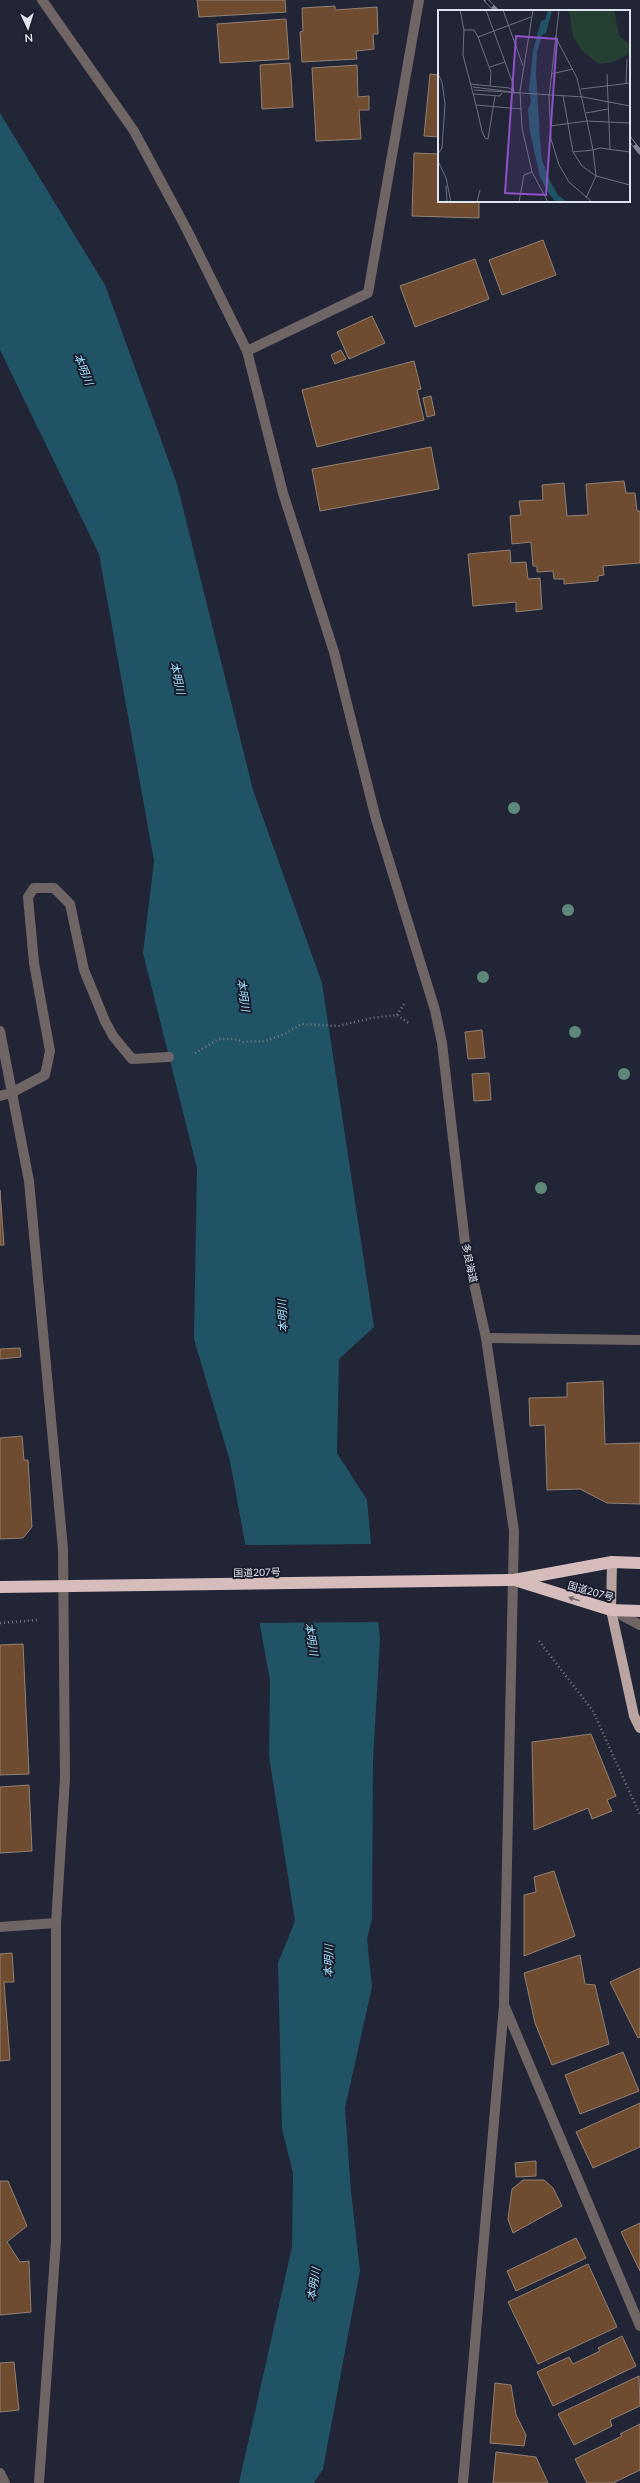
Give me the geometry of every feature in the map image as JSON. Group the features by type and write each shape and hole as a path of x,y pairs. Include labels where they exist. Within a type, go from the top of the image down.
{"highway":[{"name":"国道207号","path":"0,1587 95,1587 514,1580 612,1562 640,1563"},
{"name":"国道207号","path":"514,1580 611,1610 640,1611"}],"main road":[{"path":"612,1562 611,1610 634,1716 640,1728"}],"street":[{"name":"多良海道","path":"42,0 134,131 186,228 247,351 283,493 334,652 376,819 435,1010 442,1043 465,1243 486,1338 514,1531 514,1618 506,1876 504,2005 463,2483"},
{"path":"247,351 368,293 419,0"},
{"path":"0,1096 11,1093 44,1075 50,1051 34,963 28,897 34,888 54,888 70,904 84,970 90,990 112,1036 132,1059 169,1057"},
{"path":"0,1031 29,1181 63,1549 65,1778 56,1923 56,2241 39,2483"},
{"path":"486,1338 640,1340"},
{"path":"611,1610 640,1625"},
{"path":"0,1927 56,1923"},
{"path":"504,2005 640,2326"},
{"path":"0,2473 5,2483"}],"path":[{"path":"169,1057 199,1053 219,1039 234,1039 243,1042 266,1041 301,1024 338,1026 372,1018 397,1015 442,1043"},
{"path":"514,1618 534,1636 593,1711 640,1815"},
{"path":"0,1623 38,1620"}],"water":[{"name":"本明川","path":"0,113 105,285 177,484 253,790 322,983 374,1327 339,1359 337,1453 367,1500 380,1640 373,1759 372,1919 367,1939 372,1987 345,2108 351,2192 360,2271 323,2469 314,2483 239,2483 292,2247 293,2173 282,2129 278,1963 295,1921 269,1756 270,1680 230,1461 194,1339 197,1168 143,953 154,861 99,554 0,350"}],"pier":[{"path":"373,1544 380,1622 258,1623 243,1545"}],"building":[{"path":"197,0 285,0 286,12 199,17"},
{"path":"335,6 335,10 377,7 378,34 373,34 374,49 356,51 357,59 302,62 300,32 303,31 302,8"},
{"path":"286,19 289,59 220,63 217,24"},
{"path":"290,63 293,107 262,109 260,65"},
{"path":"357,65 358,97 369,96 369,110 359,110 361,139 316,141 312,68"},
{"path":"430,74 438,75 438,137 424,136"},
{"path":"414,153 438,154 438,202 479,202 479,218 412,216"},
{"path":"543,240 556,275 502,295 489,260"},
{"path":"475,259 489,299 415,327 400,286"},
{"path":"372,316 385,343 349,359 337,332"},
{"path":"341,350 346,359 335,364 331,355"},
{"path":"414,361 421,389 417,390 424,420 317,447 302,390"},
{"path":"431,396 435,415 427,417 423,398"},
{"path":"431,447 439,489 320,511 312,469"},
{"path":"624,481 626,493 635,493 637,511 640,511 640,563 603,566 604,575 598,576 598,581 564,584 564,579 554,579 553,571 537,572 537,566 533,566 531,542 512,544 510,516 521,515 519,501 543,500 542,485 564,483 567,516 588,515 586,484"},
{"path":"510,550 511,563 526,562 528,579 540,578 542,609 516,612 516,602 473,606 468,554"},
{"path":"482,1030 485,1058 468,1059 465,1032"},
{"path":"489,1073 491,1100 474,1101 472,1074"},
{"path":"0,1190 4,1245 0,1245"},
{"path":"20,1348 21,1357 0,1359 0,1349"},
{"path":"603,1381 605,1444 640,1443 640,1504 607,1503 580,1489 547,1490 545,1425 530,1426 529,1398 567,1397 567,1383"},
{"path":"22,1436 24,1460 28,1460 32,1527 23,1538 0,1539 0,1438"},
{"path":"23,1644 29,1774 0,1775 0,1645"},
{"path":"591,1734 616,1796 607,1800 612,1811 592,1819 588,1808 534,1830 532,1742"},
{"path":"29,1785 32,1851 0,1853 0,1787"},
{"path":"554,1871 575,1936 524,1956 524,1895 536,1892 534,1877"},
{"path":"12,1953 14,1982 4,1982 10,2060 0,2061 0,1954"},
{"path":"580,1955 585,1984 595,1985 609,2044 552,2065 535,2023 524,1973"},
{"path":"640,1968 640,2037 638,2038 610,1982"},
{"path":"623,2052 639,2091 580,2114 565,2075"},
{"path":"640,2103 640,2147 593,2168 576,2132"},
{"path":"536,2161 536,2176 516,2177 515,2163"},
{"path":"523,2180 544,2180 553,2188 562,2206 513,2233 508,2219 512,2189"},
{"path":"0,2181 8,2181 27,2226 7,2242 20,2262 29,2261 31,2312 0,2315"},
{"path":"640,2223 640,2271 621,2232"},
{"path":"576,2238 586,2258 516,2291 507,2271"},
{"path":"588,2264 617,2327 538,2364 508,2302"},
{"path":"622,2336 636,2366 553,2406 537,2372 569,2357 573,2364 600,2351 598,2348"},
{"path":"14,2362 19,2410 0,2412 0,2363"},
{"path":"639,2376 640,2406 610,2420 612,2426 574,2445 558,2414"},
{"path":"495,2383 511,2385 516,2415 526,2435 524,2446 490,2443"},
{"path":"640,2424 640,2470 613,2483 587,2483 575,2459 622,2436 620,2434"},
{"path":"496,2452 536,2457 548,2483 493,2483"}],"railway":[{"path":"486,0 496,10"},
{"path":"630,139 640,152"}]}
